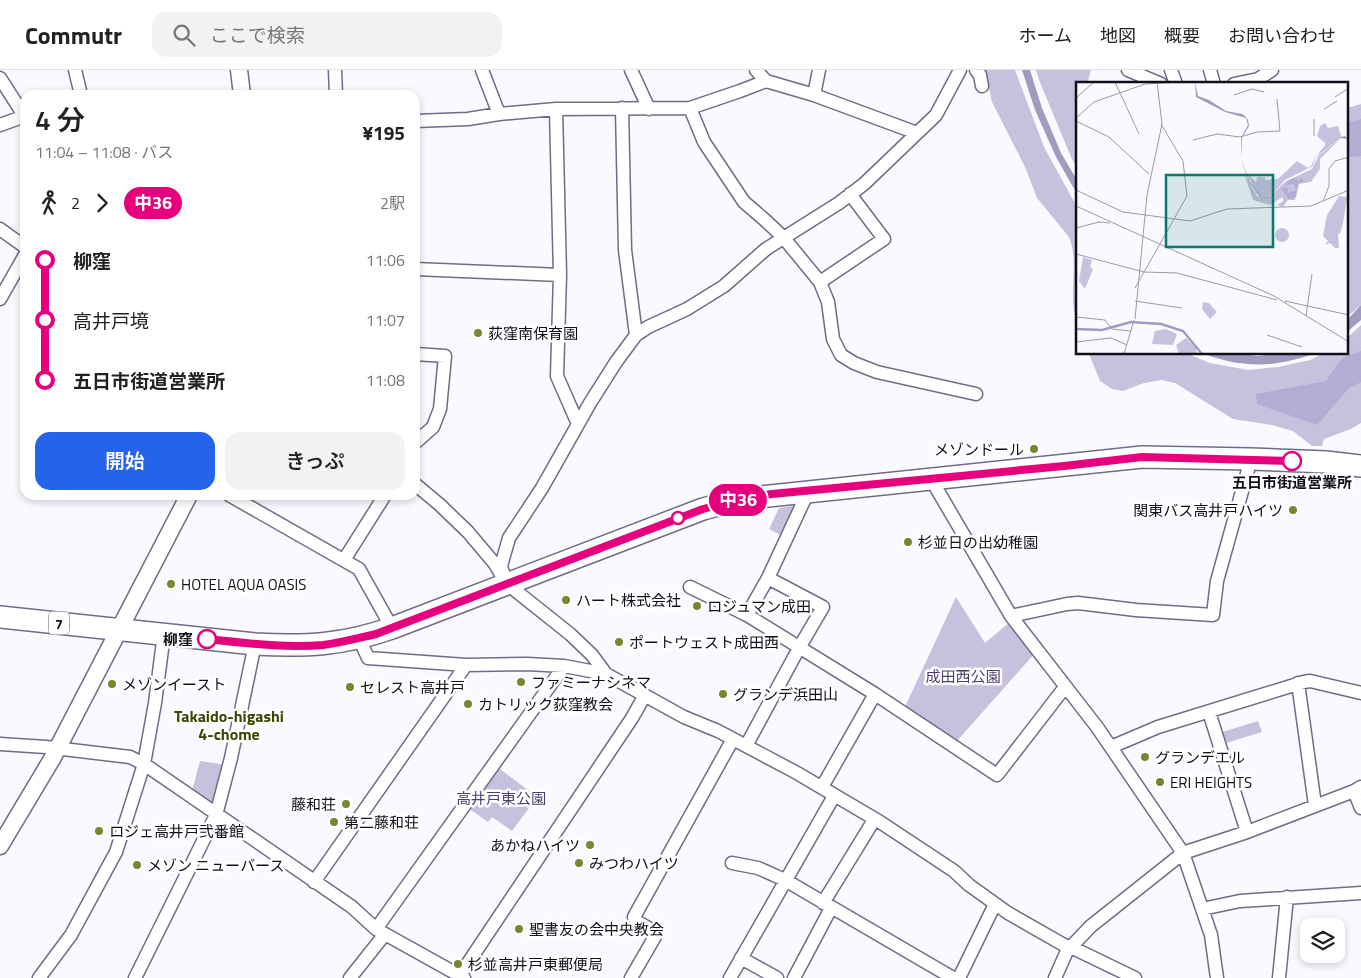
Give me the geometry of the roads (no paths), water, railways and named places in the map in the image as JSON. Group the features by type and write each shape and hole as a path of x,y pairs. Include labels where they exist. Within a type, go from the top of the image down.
{"main road":[{"name":"7","path":"0,617 255,644 321,645 359,638 392,628 703,509 741,499 1142,457 1326,462 1361,466"}],"street":[{"path":"75,70 80,90"},
{"path":"239,70 241,90"},
{"path":"335,70 336,90"},
{"path":"482,70 499,114"},
{"path":"631,70 648,108"},
{"path":"756,70 766,81 814,95 917,133"},
{"path":"814,95 818,70"},
{"path":"506,583 501,566 508,538 542,488 616,362 636,335 687,309 724,286 766,249 864,184 882,164 936,115 960,70"},
{"path":"976,70 980,75 982,86"},
{"path":"1128,70 1157,82"},
{"path":"1171,70 1175,82"},
{"path":"1244,82 1258,79 1272,70"},
{"path":"0,78 20,108"},
{"path":"420,121 468,119 499,114 556,110 690,108 766,81"},
{"path":"622,108 625,250 636,335"},
{"path":"690,108 704,142 744,202 783,237 820,282 828,302 833,339 841,355 854,363 877,372 976,394"},
{"path":"556,110 560,275 557,376 578,424"},
{"path":"0,125 20,118"},
{"path":"820,282 884,239 850,194"},
{"path":"0,229 20,243"},
{"path":"0,299 20,264"},
{"path":"420,269 560,275"},
{"path":"420,354 445,356 440,409 433,427 420,438"},
{"path":"1011,616 1078,603 1136,610 1213,615 1217,580 1251,459"},
{"path":"932,479 1011,616 1088,714 1184,853 1211,935 1217,978"},
{"path":"420,488 468,532 495,564 506,583 570,634 592,655 606,674"},
{"path":"747,615 768,578 808,492"},
{"path":"0,846 58,748 186,500"},
{"path":"238,500 358,569 392,628"},
{"path":"344,560 382,500"},
{"path":"746,746 823,607 768,578"},
{"path":"690,587 747,615 875,694 997,775 1065,687"},
{"path":"39,978 72,935 116,852 144,764 155,703 164,634"},
{"path":"359,638 368,658 466,665 527,664 564,666 606,674 684,717 733,739 822,787 834,796 880,822 954,871 969,885 995,904 1070,948 1135,978"},
{"path":"135,978 216,815 231,758 255,644"},
{"path":"314,882 466,665"},
{"path":"350,978 564,666"},
{"path":"1111,747 1158,728 1298,683 1310,681 1361,693"},
{"path":"1298,683 1315,805"},
{"path":"822,787 875,694"},
{"path":"0,744 58,748 130,757 144,764 314,882 352,906 381,932 462,977 632,718 645,695"},
{"path":"1209,712 1247,832"},
{"path":"631,978 657,934 636,921 634,917 733,739"},
{"path":"1055,978 1070,948 1091,926 1184,853 1247,832 1357,789 1361,808"},
{"path":"730,978 834,796"},
{"path":"794,978 827,906 874,820"},
{"path":"732,863 758,868 785,880 953,978"},
{"path":"1202,909 1240,901 1361,893"},
{"path":"1279,978 1288,897"},
{"path":"959,978 995,904"},
{"path":"741,958 777,978"}],"place":[{"name":"荻窪南保育園","path":"478,333"},
{"name":"メゾンドール","path":"1034,449"},
{"name":"五日市街道営業所","path":"1292,461"},
{"name":"関東バス高井戸ハイツ","path":"1293,510"},
{"name":"杉並日の出幼稚園","path":"908,542"},
{"name":"HOTEL AQUA OASIS","path":"171,584"},
{"name":"ハート株式会社","path":"566,600"},
{"name":"ロジュマン成田","path":"697,606"},
{"name":"柳窪","path":"207,639"},
{"name":"ポートウェスト成田西","path":"619,642"},
{"name":"ファミーナシネマ","path":"521,682"},
{"name":"メゾンイースト","path":"112,684"},
{"name":"セレスト高井戸","path":"350,687"},
{"name":"グランデ浜田山","path":"723,694"},
{"name":"カトリック荻窪教会","path":"468,704"},
{"name":"グランデエル","path":"1145,757"},
{"name":"ERI HEIGHTS","path":"1160,782"},
{"name":"藤和荘","path":"346,804"},
{"name":"第二藤和荘","path":"334,822"},
{"name":"ロジェ高井戸弐番館","path":"99,831"},
{"name":"あかねハイツ","path":"590,845"},
{"name":"みつわハイツ","path":"579,863"},
{"name":"メゾン ニューバース","path":"137,865"},
{"name":"聖書友の会中央教会","path":"519,929"},
{"name":"杉並高井戸東郵便局","path":"458,964"}],"district":[{"name":"Takaido-higashi 4-chome","path":"229,725"}],"park label":[{"name":"成田西公園","path":"963,676"},
{"name":"高井戸東公園","path":"501,798"}]}
